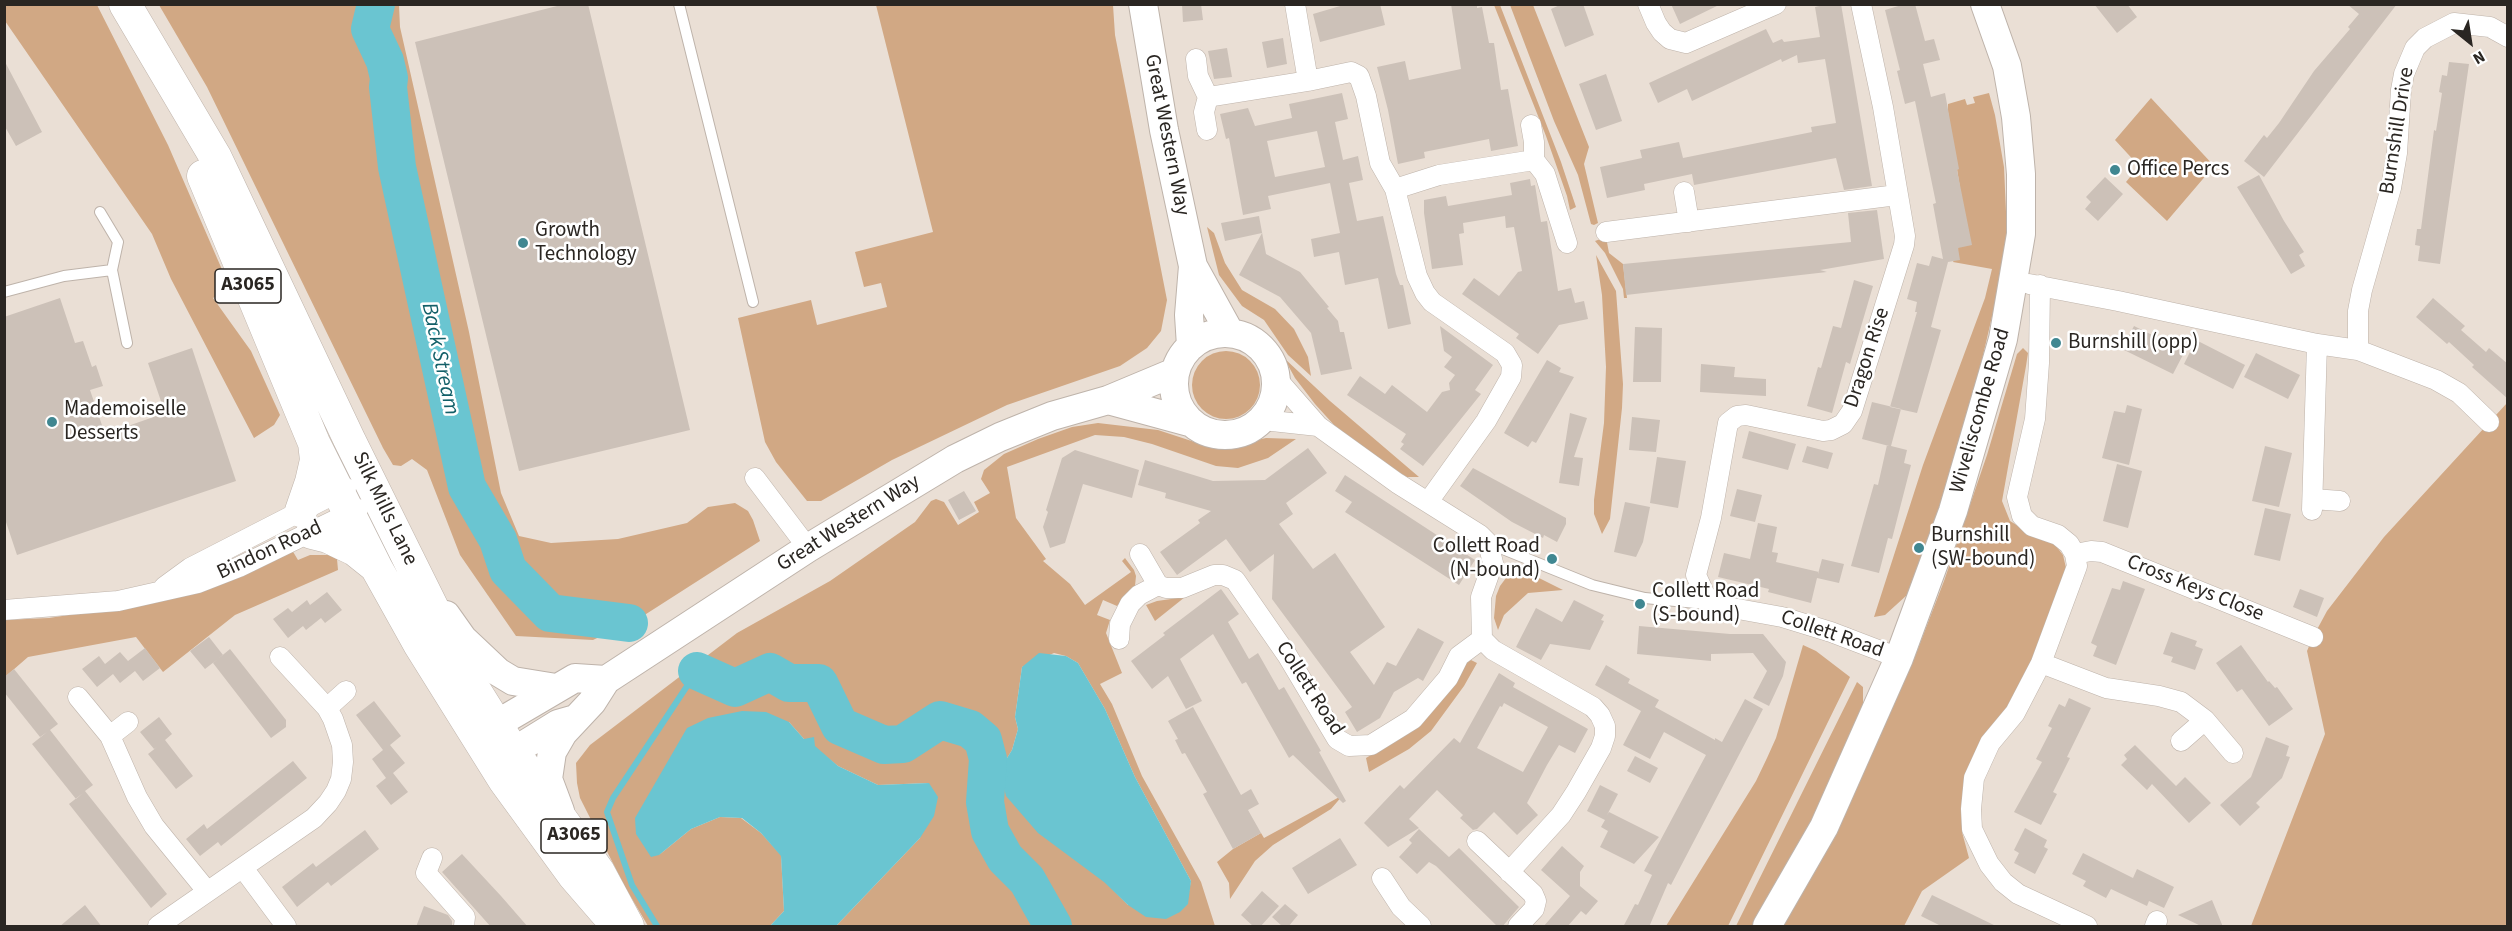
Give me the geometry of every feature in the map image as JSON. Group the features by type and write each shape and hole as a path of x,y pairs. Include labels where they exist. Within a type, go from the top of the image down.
{"main road":[{"name":"Silk Mills Lane","path":"125,4 216,158 373,488 468,679 486,730"},
{"name":"Silk Mills Lane","path":"167,76 203,177 314,443 376,567 419,644 486,730 574,876 618,927"},
{"path":"314,443 316,460 306,522 328,537 355,550 376,567"},
{"name":"Silk Mills Lane","path":"503,757 565,823 599,872 628,927"}],"street":[{"name":"Great Western Way","path":"1143,4 1164,130 1193,266 1189,315 1191,346"},
{"path":"1294,4 1308,81"},
{"path":"1648,4 1662,32 1670,39 1686,43 1776,4"},
{"name":"Dragon Rise","path":"1716,605 1704,595 1696,575 1711,518 1726,427 1731,419 1741,414 1823,431 1839,427 1847,419 1857,396 1904,245 1905,236 1862,4"},
{"name":"Wiveliscombe Road","path":"1767,927 1824,827 1899,658 1953,511 2003,339 2027,284 2021,234 2021,174 2016,117 2007,66 1985,4"},
{"name":"Burnshill Drive","path":"2358,350 2358,311 2391,188 2397,153 2403,82 2415,48 2425,38 2454,23 2490,27 2508,37"},
{"path":"1196,59 1198,76 1208,97 1204,112 1207,130"},
{"path":"1208,97 1347,73 1359,76 1366,96 1380,163 1395,189 1417,276 1425,293 1432,302 1505,353 1512,365 1510,377 1486,421 1428,502"},
{"path":"1531,124 1534,160 1545,174 1567,243"},
{"path":"1395,189 1439,176 1534,160"},
{"path":"1684,192 1689,222"},
{"path":"1606,232 1897,195"},
{"name":"Great Western Way","path":"1193,266 1230,333"},
{"path":"2087,927 2018,894 2003,882 1989,864 1972,829 1974,778 1990,743 2015,713 2041,663 2077,566 2075,555 2069,544 2058,535 2032,526 2022,516 2017,497 2035,419 2039,363 2027,284 2317,344 2358,350 2436,381 2459,393 2489,422"},
{"path":"1216,333 1230,333 1247,337 1261,347 1272,362 1276,378 1276,393 1263,420 1250,430 1235,435 1218,436 1202,431 1189,422 1180,411 1173,385 1181,357 1191,346 1216,333"},
{"path":"2317,344 2312,505 2340,501"},
{"name":"Great Western Way","path":"565,823 548,779 552,752 574,720 592,702 606,681 808,548 955,459 999,437 1052,416 1107,400 1175,372"},
{"name":"Collett Road","path":"1276,378 1318,426 1480,535 1488,543"},
{"path":"1107,400 1189,422"},
{"name":"Collett Road","path":"1263,420 1318,426"},
{"path":"754,478 808,548"},
{"name":"Bindon Road","path":"4,610 118,601 159,591 190,568 306,522 373,488"},
{"path":"1488,543 1493,563 1481,597 1482,639 1493,650 1593,707 1605,726 1601,748 1561,815 1509,872"},
{"name":"Cross Keys Close","path":"2075,555 2091,551 2102,552 2313,637"},
{"path":"1119,639 1120,624 1130,604 1139,595 1158,585 1140,554"},
{"path":"413,568 463,639 498,672 513,681 556,688"},
{"name":"Collett Road","path":"1158,585 1182,588 1214,575 1223,575 1235,580 1287,655 1337,739 1348,746 1371,745 1413,719 1448,678 1459,656 1482,639"},
{"name":"Collett Road","path":"1716,605 1782,617 1831,632 1899,658"},
{"path":"158,927 314,818 336,791 341,779 342,745 327,708 280,657"},
{"path":"2041,663 2106,688 2159,696 2181,702 2205,720 2233,753"},
{"path":"486,730 575,678 606,681"},
{"path":"327,708 346,691"},
{"path":"78,697 110,736 137,797 154,826 207,891"},
{"name":"Great Western Way","path":"503,757 558,724 574,720"},
{"path":"2181,741 2205,720"},
{"path":"110,736 128,722"},
{"path":"1477,841 1533,894 1536,901 1534,909 1518,927"},
{"path":"432,858 426,873 465,917 464,927"},
{"path":"243,868 286,927"},
{"path":"1382,878 1401,907 1421,927"}],"lane":[{"path":"679,4 753,302"},
{"path":"100,212 118,242 112,270 127,343"},
{"path":"4,292 64,276 112,270"},
{"name":"Collett Road","path":"1488,543 1592,585 1645,598 1716,605"}],"shaded area":[{"path":"4,5 97,5 168,145 230,288 213,298 251,351 280,415 274,425 254,438 171,279 152,234 5,21"},
{"path":"159,5 399,5 400,27 469,332 501,493 519,536 551,543 618,539 687,523 708,507 735,503 748,511 760,541 643,616 593,640 516,636 460,555 427,470 412,459 401,466 393,465 383,448 207,87"},
{"path":"876,5 1113,5 1115,35 1167,300 1161,331 1147,348 1120,366 1007,405 892,460 821,501 807,501 776,462 765,442 738,318 811,300 817,325 887,307 881,283 864,287 855,252 933,232"},
{"path":"1494,5 1500,5 1561,162 1576,207 1570,210 1546,136"},
{"path":"1510,5 1533,5 1589,147 1584,164 1598,223 1594,225 1591,224 1578,175 1554,121"},
{"path":"1989,93 2004,167 2007,234 1997,295 1981,364 1940,510 1907,595 1885,615 1874,617 1923,465 1985,298 1992,269 1953,262 1958,251 1960,188 1948,112 1948,104 1965,99 1967,105 1975,103 1973,97"},
{"path":"2151,98 2216,168 2208,173 2167,221 2126,182 2139,166 2115,140"},
{"path":"1207,227 1214,233 1225,263 1242,290 1275,309 1294,329 1308,357 1311,376 1288,355 1264,320 1242,306 1219,275"},
{"path":"1606,237 1609,253 1623,264 1627,298 1624,298 1623,289 1605,253 1595,241"},
{"path":"1596,255 1616,291 1623,384 1610,519 1602,534 1594,514 1594,500 1604,423 1606,367 1602,295"},
{"path":"2023,348 2028,353 2002,501 2010,521 2028,532 2053,542 2063,555 2066,568 2023,684 1962,804 1962,832 1969,858 1922,891 1904,926 1781,926 1912,664 1944,581 1987,455 2017,354"},
{"path":"1219,351 1233,351 1245,356 1255,366 1260,385 1255,404 1245,414 1233,419 1219,419 1207,414 1197,404 1192,392 1192,378 1197,366 1207,356"},
{"path":"1284,358 1330,401 1419,477 1407,477 1386,465 1334,425 1295,378"},
{"path":"2507,403 2507,926 2251,926 2325,734 2307,651 2313,637 2327,611 2384,537"},
{"path":"1098,423 1158,430 1216,449 1266,438 1296,439 1268,458 1238,468 1216,466 1124,437 1095,435 1007,467 1016,518 1046,559 1043,561 1070,584 1085,605 1131,572 1122,561 1125,558 1134,570 1135,586 1117,606 1103,600 1097,615 1110,620 1106,633 1122,673 1100,684 1112,704 1142,776 1201,882 1215,926 836,926 920,838 929,783 878,785 838,766 804,739 789,722 659,855 691,829 720,817 741,818 761,833 781,855 784,911 770,926 648,926 625,887 580,798 576,763 590,745 737,633 830,581 915,522 931,501 936,499 944,502 958,525 979,512 974,502 990,493 981,479 984,470 1004,454 1072,427","holes":["1054,653 1066,656 1078,663 1105,709 1135,777 1191,881 1188,896 1128,905 1001,775 1002,766 1012,750 1018,729 1015,717 1022,667"]},
{"path":"292,550 298,560 310,555 329,555 337,559 338,570 235,615 163,672 136,637 28,657 5,677 5,620 49,618 121,607"},
{"path":"1518,573 1539,578 1563,590 1528,593 1504,615 1498,630 1494,618 1496,596 1506,578"},
{"path":"1185,597 1155,621 1146,605 1157,601"},
{"path":"1803,645 1816,651 1850,677 1728,926 1666,926 1756,781 1776,738"},
{"path":"1471,660 1477,663 1464,686 1431,731 1409,749 1369,772 1366,758 1393,742 1465,663"},
{"path":"1857,682 1863,687 1863,712 1816,819 1754,926 1736,926"},
{"path":"1343,795 1331,809 1273,845 1255,861 1230,899 1229,883 1217,862 1233,849 1261,833 1264,838"}],"water":[{"path":"1039,653 1066,656 1078,663 1105,709 1135,777 1191,881 1188,904 1180,912 1166,919 1146,917 1128,905 1104,882 1038,833 1006,796 1001,775 1002,766 1012,750 1018,729 1015,717 1022,667"},
{"path":"742,711 766,712 789,722 804,739 814,737 815,746 838,766 878,785 929,783 938,797 934,816 920,838 836,926 770,926 784,911 781,856 761,833 742,818 720,817 691,829 659,855 651,857 636,834 635,818 687,728 708,718"}],"building":[{"name":"Growth Technology","path":"565,4 588,4 690,430 519,471 415,42"},
{"path":"1182,4 1201,4 1203,20 1183,22"},
{"path":"1347,4 1380,4 1385,25 1320,42 1313,14"},
{"path":"1451,4 1477,4 1477,8 1482,7 1489,43 1494,43 1501,90 1508,89 1518,146 1491,151 1489,139 1424,152 1425,158 1398,164 1377,67 1405,61 1409,80 1461,69"},
{"path":"1562,4 1583,4 1594,35 1565,47 1551,9"},
{"path":"1671,4 1721,4 1680,24"},
{"path":"1841,4 1872,186 1844,190 1836,158 1694,185 1692,174 1644,184 1645,190 1607,198 1600,167 1642,158 1640,150 1679,142 1683,158 1812,132 1811,127 1836,123 1825,59 1798,63 1797,55 1782,62 1781,59 1692,101 1687,89 1658,103 1649,83 1766,29 1773,43 1782,39 1784,42 1820,37 1815,7"},
{"path":"1905,4 1915,4 1925,41 1934,39 1940,60 1923,64 1931,97 1945,93 1972,245 1958,248 1960,260 1948,262 1931,327 1941,330 1917,413 1890,407 1917,312 1915,312 1917,302 1907,299 1917,263 1929,266 1932,256 1943,259 1933,204 1936,203 1915,101 1905,104 1897,71 1900,70 1885,10"},
{"path":"2094,4 2127,4 2137,17 2117,33"},
{"path":"2347,4 2397,4 2264,177 2244,161 2264,135 2267,138 2314,71 2350,29 2348,27 2359,14"},
{"path":"1283,38 1287,64 1267,68 1262,42"},
{"path":"1227,48 1232,77 1214,79 1208,51"},
{"path":"4,60 42,132 16,146 4,125"},
{"path":"2449,62 2469,64 2440,264 2418,261 2420,246 2415,245 2417,229 2421,229 2434,130 2436,131 2442,93 2439,92 2442,75 2447,76"},
{"path":"1606,74 1622,121 1596,130 1579,84"},
{"path":"1342,93 1348,119 1335,122 1343,160 1358,156 1363,180 1349,183 1357,221 1383,216 1396,274 1400,285 1403,285 1411,324 1388,329 1378,278 1345,285 1339,252 1314,257 1311,239 1340,233 1330,183 1268,196 1271,209 1243,215 1229,138 1226,139 1220,114 1248,108 1255,126 1292,118 1289,104","holes":["1317,131 1325,167 1275,177 1267,141"]},
{"path":"2259,175 2304,252 2299,255 2305,266 2291,274 2237,187"},
{"path":"2105,177 2123,194 2098,221 2085,209 2091,202 2086,197"},
{"path":"1530,179 1531,186 1535,185 1541,222 1547,221 1558,291 1571,288 1575,303 1584,301 1588,319 1559,325 1538,354 1516,338 1519,334 1462,294 1474,278 1499,296 1518,272 1522,271 1514,227 1506,228 1505,216 1463,223 1464,233 1459,234 1463,265 1432,269 1424,213 1424,200 1446,196 1448,206 1512,195 1510,183"},
{"path":"1877,210 1884,259 1820,270 1827,272 1626,295 1623,264 1851,242 1848,213"},
{"path":"1259,216 1266,254 1300,272 1329,307 1327,308 1338,321 1340,332 1344,332 1352,369 1321,375 1311,333 1280,297 1239,275 1262,233 1225,241 1221,223"},
{"path":"1854,280 1873,286 1850,364 1846,362 1832,413 1807,406 1833,326 1841,328"},
{"name":"Mademoiselle Desserts","path":"60,298 75,343 83,341 92,367 96,365 103,386 90,390 105,434 165,413 148,363 192,348 236,481 17,555 4,516 4,317"},
{"path":"2433,298 2465,326 2461,330 2486,352 2489,348 2508,364 2508,399 2472,367 2474,365 2449,342 2447,344 2416,317"},
{"path":"1440,326 1493,365 1475,390 1481,394 1423,466 1400,449 1404,444 1401,442 1406,434 1347,395 1360,376 1385,394 1392,385 1427,412 1442,392 1450,390 1449,383 1455,375 1444,367 1452,357 1444,351"},
{"path":"2134,326 2185,351 2173,374 2122,349"},
{"path":"1635,327 1662,328 1661,382 1633,382"},
{"path":"2196,340 2245,365 2233,389 2184,364"},
{"path":"2256,353 2300,375 2288,399 2244,377"},
{"path":"1547,360 1561,368 1559,372 1574,377 1536,443 1532,441 1528,447 1504,433"},
{"path":"1701,364 1735,367 1734,377 1766,379 1766,396 1700,392"},
{"path":"1872,402 1901,409 1891,446 1907,450 1904,463 1911,465 1892,539 1888,538 1879,573 1851,566 1874,484 1878,485 1887,445 1862,439"},
{"path":"2127,405 2142,409 2129,465 2102,458 2114,411 2125,413"},
{"path":"1570,413 1587,418 1574,457 1583,458 1579,486 1559,483"},
{"path":"1632,417 1660,420 1656,452 1629,450"},
{"path":"1749,431 1796,444 1788,470 1742,458"},
{"path":"1807,446 1833,453 1828,469 1802,462"},
{"path":"2265,446 2292,453 2279,507 2252,501"},
{"path":"1308,448 1327,473 1286,503 1293,514 1279,524 1313,569 1335,553 1385,627 1350,652 1374,685 1387,662 1396,666 1418,628 1444,642 1423,681 1418,678 1394,692 1380,718 1357,732 1345,712 1352,707 1272,599 1274,554 1250,572 1226,539 1177,575 1160,552 1200,523 1198,520 1211,511 1165,498 1166,493 1138,485 1145,460 1213,481 1265,480"},
{"path":"1075,450 1139,470 1132,498 1083,484 1065,543 1050,548 1043,527 1048,512 1046,510 1062,458"},
{"path":"1657,457 1686,461 1678,508 1650,503"},
{"path":"2117,464 2142,471 2128,528 2103,521"},
{"path":"1473,468 1566,518 1566,524 1557,542 1544,535 1543,538 1512,522 1460,486"},
{"path":"1345,475 1475,560 1459,585 1345,512 1352,502 1335,491"},
{"path":"1737,489 1762,495 1755,522 1730,516"},
{"path":"964,491 976,511 959,520 948,500"},
{"path":"1625,502 1650,507 1643,542 1636,557 1614,552"},
{"path":"2265,508 2291,514 2280,561 2254,555"},
{"path":"1758,523 1777,527 1772,552 1778,553 1776,562 1819,572 1822,559 1844,564 1839,583 1817,578 1811,603 1768,592 1769,589 1718,577 1724,553 1750,559"},
{"path":"2123,581 2145,589 2116,665 2093,656 2097,646 2091,643 2112,588 2120,590"},
{"path":"1221,589 1239,614 1228,622 1249,659 1258,653 1279,690 1284,687 1321,751 1319,752 1346,801 1343,803 1293,755 1289,758 1246,682 1242,684 1213,634 1180,659 1202,701 1186,709 1168,676 1152,689 1131,661 1165,635 1163,633"},
{"path":"2300,589 2324,598 2317,617 2293,607"},
{"path":"327,592 342,610 325,623 321,618 306,630 303,626 288,638 273,619 288,608 292,612 307,600 310,605"},
{"path":"1574,600 1604,615 1601,620 1604,621 1590,650 1550,644 1541,660 1516,647 1536,608 1562,622"},
{"path":"1639,626 1730,634 1763,634 1786,662 1783,676 1769,706 1753,698 1767,671 1753,653 1711,654 1711,661 1637,654"},
{"path":"2171,632 2197,641 2195,646 2203,649 2195,670 2171,662 2173,657 2163,654"},
{"path":"209,637 223,655 205,669 190,651"},
{"path":"2241,645 2268,682 2275,688 2277,687 2293,709 2269,726 2242,689 2237,692 2216,663"},
{"path":"145,648 160,668 143,681 135,671 120,683 113,674 97,687 82,669 99,656 105,664 120,652 128,661"},
{"path":"230,649 286,720 286,727 271,738 213,663"},
{"path":"1606,665 1630,679 1628,683 1659,700 1655,707 1722,742 1745,699 1763,709 1671,885 1668,883 1649,927 1623,927 1635,904 1638,905 1652,875 1644,871 1706,755 1664,732 1650,759 1623,745 1641,711 1595,685"},
{"path":"14,669 58,724 50,730 93,785 85,791 167,894 151,908 69,804 76,799 32,744 47,732 40,737 4,692 4,677"},
{"path":"1499,673 1515,683 1513,687 1588,729 1575,753 1559,745 1527,803 1538,815 1517,835 1494,812 1477,829 1473,830 1460,818 1463,815 1437,790 1409,819 1419,828 1388,847 1364,823 1400,785 1404,789 1454,738 1460,743","holes":["1504,703 1548,727 1523,772 1477,748 1500,706 1502,707"]},
{"path":"2069,698 2091,708 2067,757 2070,758 2053,792 2057,794 2041,825 2014,812 2042,762 2036,759 2052,728 2048,726 2059,704 2065,707"},
{"path":"374,701 401,736 390,745 405,763 393,773 408,792 391,805 376,786 386,778 372,759 383,750 356,715"},
{"path":"1193,707 1241,795 1251,789 1259,804 1248,810 1261,833 1233,849 1203,794 1207,792 1185,753 1182,754 1175,740 1178,739 1168,721"},
{"path":"159,717 172,734 165,740 193,776 176,789 148,754 157,747 154,749 140,732"},
{"path":"2266,737 2289,746 2286,756 2290,757 2282,778 2256,803 2260,807 2240,826 2220,805 2251,777"},
{"path":"2135,745 2176,786 2185,777 2211,803 2189,823 2152,784 2147,790 2121,765 2127,759 2124,755"},
{"path":"1635,756 1658,768 1650,783 1627,771"},
{"path":"293,761 307,778 221,846 218,842 200,856 186,839 204,824 207,829"},
{"path":"1600,785 1618,794 1607,815 1609,812 1659,837 1634,864 1600,847 1608,831 1601,827 1605,820 1587,811"},
{"path":"2025,828 2047,840 2044,847 2048,849 2035,874 2014,863 2019,853 2014,850"},
{"path":"1419,829 1449,857 1459,848 1519,907 1502,927 1498,927 1436,866 1429,862 1417,874 1399,857 1412,843 1409,840"},
{"path":"365,830 379,849 331,886 328,882 297,907 282,887 313,863 316,867"},
{"path":"1340,838 1357,865 1308,894 1292,868"},
{"path":"1562,846 1584,866 1580,872 1580,886 1598,901 1586,915 1581,911 1567,927 1543,927 1570,896 1541,870"},
{"path":"2083,853 2133,878 2137,869 2174,887 2164,908 2149,901 2147,906 2111,889 2106,898 2083,886 2086,881 2072,874"},
{"path":"462,854 528,927 491,927 442,872"},
{"path":"1262,891 1279,906 1260,927 1254,927 1241,915"},
{"path":"1932,895 1998,927 1943,927 1921,916"},
{"path":"2212,900 2223,927 2203,927 2178,915"},
{"path":"1285,904 1298,915 1288,927 1283,927 1272,917"},
{"path":"85,905 102,927 59,927"},
{"path":"424,906 448,915 452,921 452,927 416,927"}],"waterway":[{"name":"Back Stream","path":"376,4 370,29 385,61 389,78 388,87 397,167 467,487 498,540 508,570 550,613 629,623"},
{"path":"657,926 632,885 607,812 613,798 697,671"},
{"name":"Back Stream","path":"697,671 735,688 770,672 789,683 819,683 840,726 884,745 903,744 940,720 970,729 983,740 988,759 985,802 990,831 1005,858 1027,880 1053,926"},
{"path":"986,766 1007,774"}],"place":[{"name":"Office Percs","path":"2115,170"},
{"name":"Growth Technology","path":"523,243"},
{"name":"Burnshill (opp)","path":"2056,343"},
{"name":"Mademoiselle Desserts","path":"52,422"},
{"name":"Burnshill (SW-bound)","path":"1919,548"},
{"name":"Collett Road (N-bound)","path":"1552,559"},
{"name":"Collett Road (S-bound)","path":"1640,604"}]}
